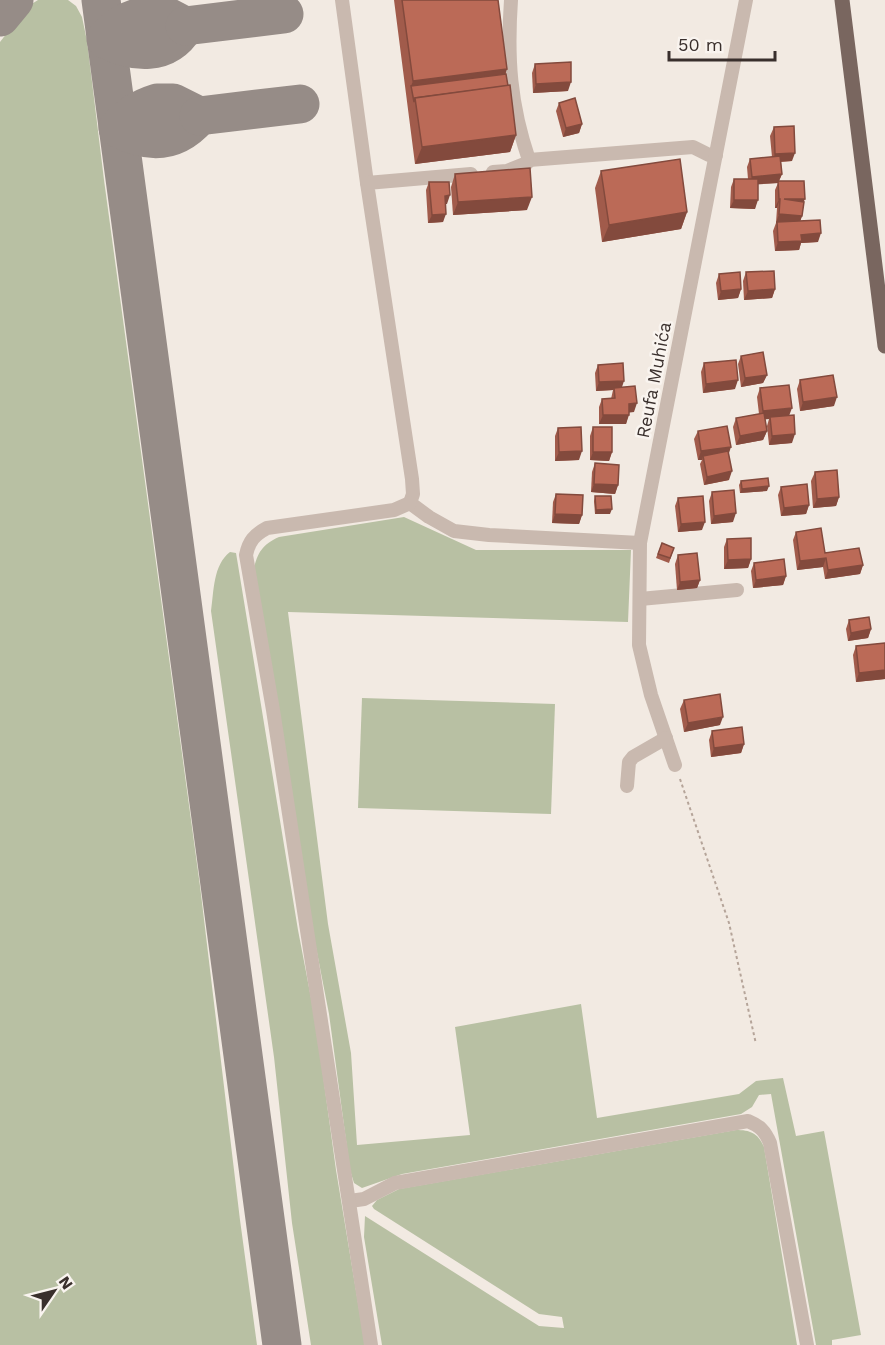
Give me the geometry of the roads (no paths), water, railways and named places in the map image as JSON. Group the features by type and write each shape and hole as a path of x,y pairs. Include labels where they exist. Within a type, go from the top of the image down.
{"main road":[{"path":"842,0 885,346"}],"street":[{"path":"342,0 413,494 410,503 394,510 267,528 249,542 246,555 273,710 302,911 350,1201 370,1345"},
{"path":"511,0 510,80 517,118 529,160"},
{"name":"Reufa Muhića","path":"675,765 651,695 639,645 640,543 746,0"},
{"path":"367,183 507,171 529,160 693,147 709,155 716,155"},
{"path":"410,503 454,531 640,543"},
{"path":"640,599 737,590"},
{"path":"627,786 629,762 633,757 666,738"},
{"path":"350,1201 364,1200 395,1183 748,1121 758,1125 766,1133 770,1143 807,1345"}]}
